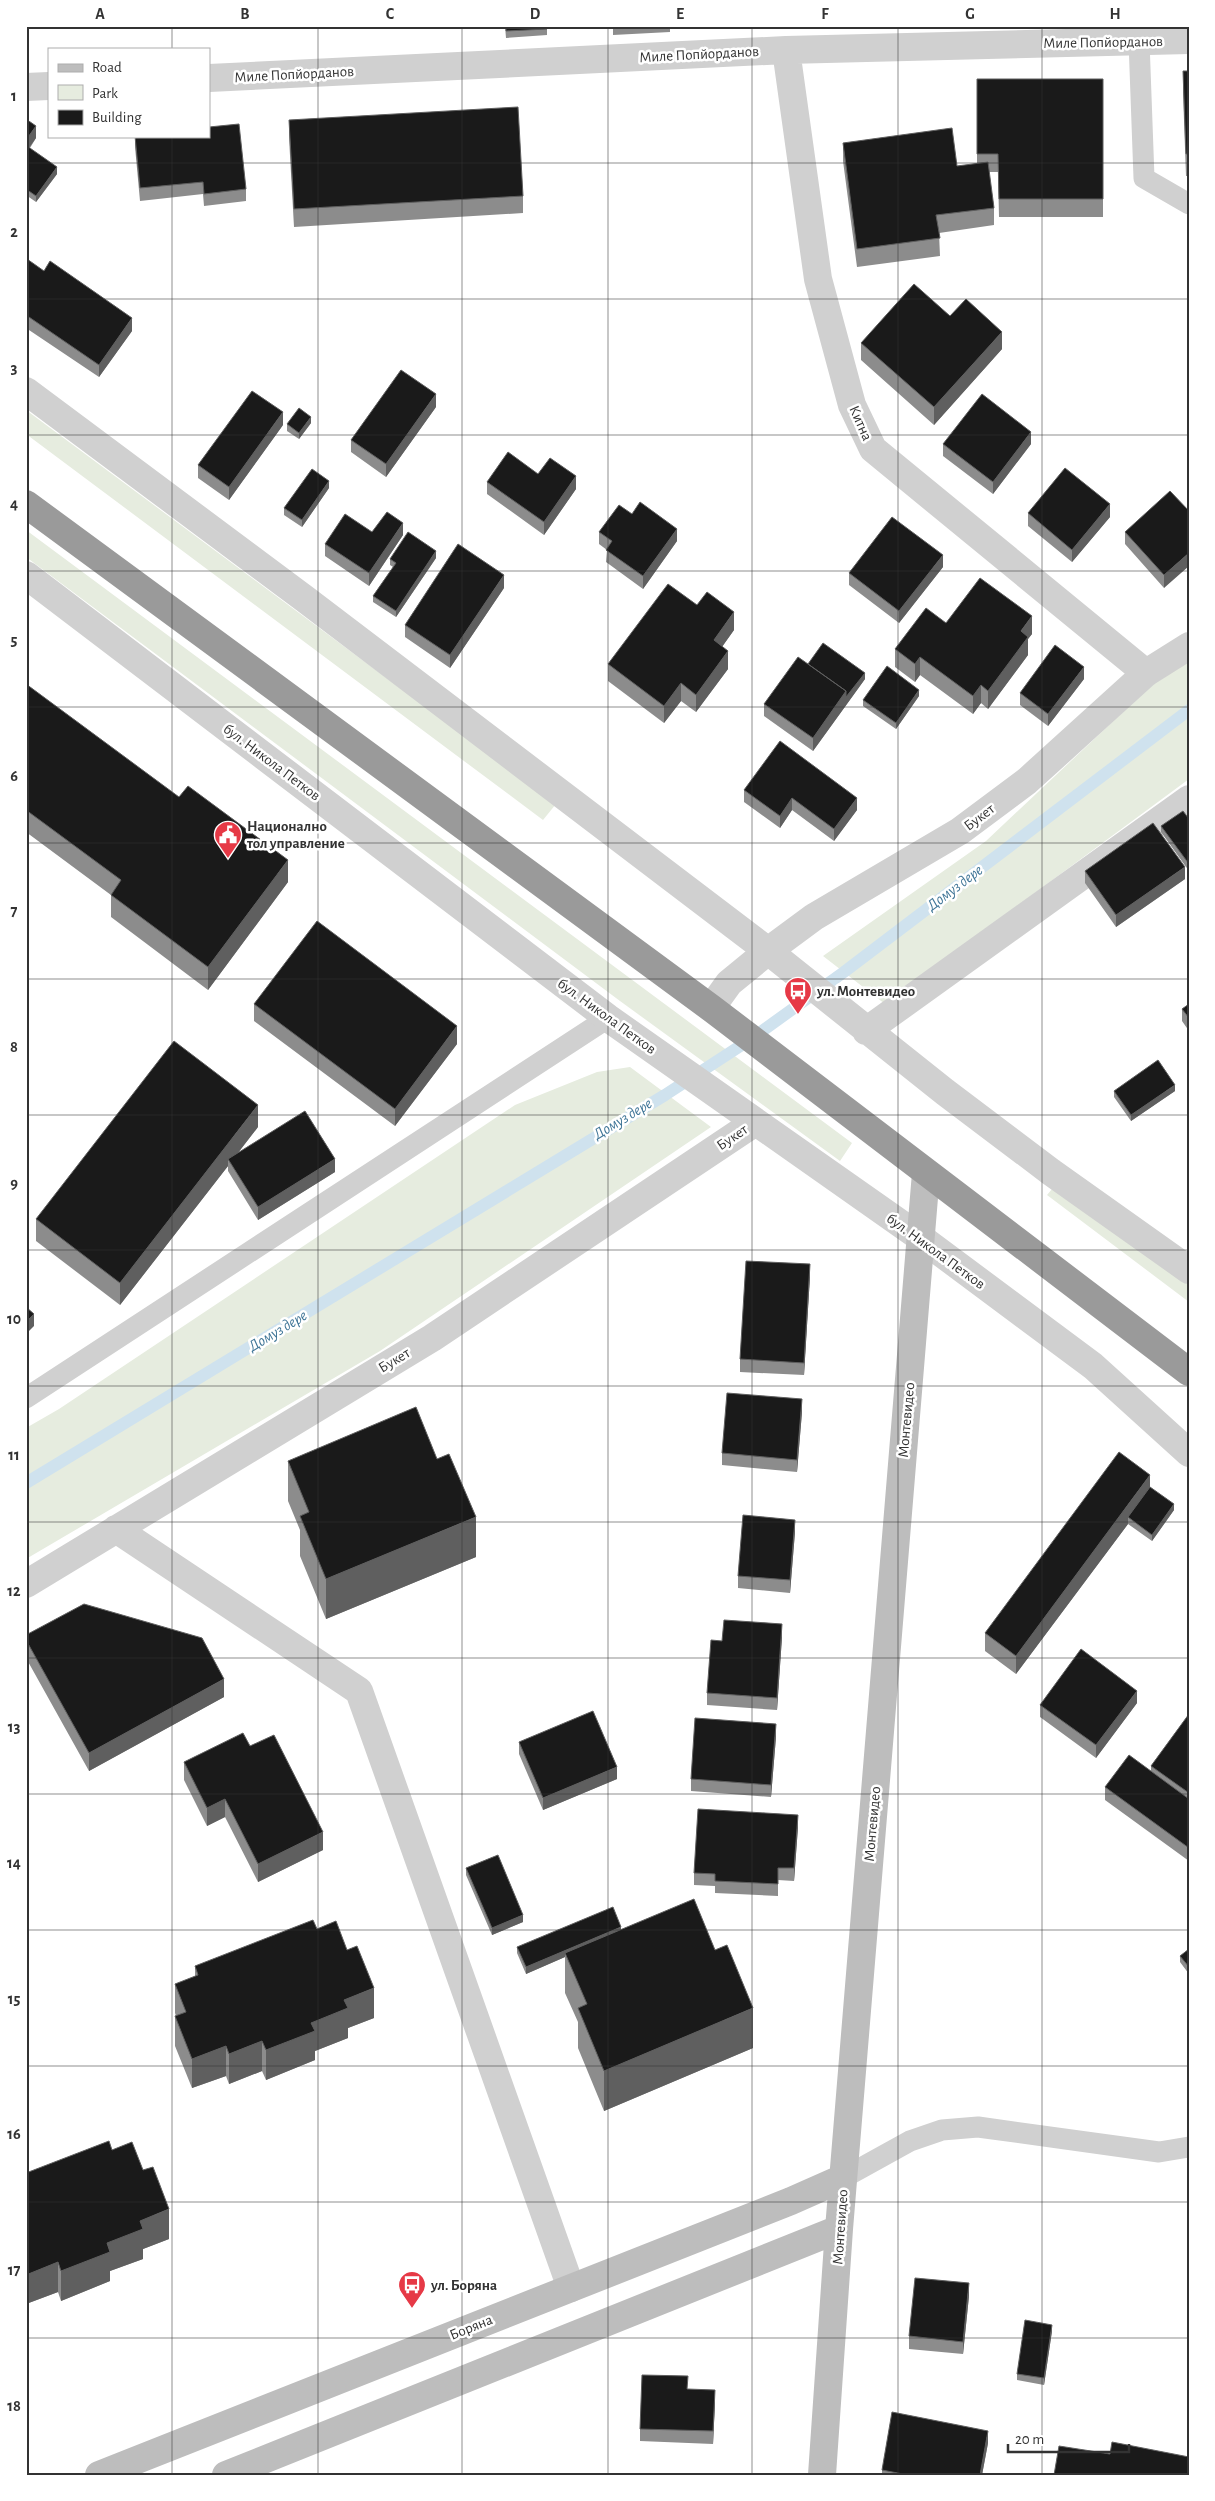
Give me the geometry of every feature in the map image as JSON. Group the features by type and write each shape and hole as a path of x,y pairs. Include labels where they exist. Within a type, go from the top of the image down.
{"highway":[{"path":"26,504 711,1008 1186,1369"}],"street":[{"name":"Миле Попйорданов","path":"210,78 786,50 1189,40"},
{"name":"Китна","path":"786,50 818,280 852,405 873,450 1146,673"},
{"path":"26,87 48,86"},
{"path":"26,391 313,605 773,955 861,1028 1050,1172 1189,1270"},
{"name":"бул. Никола Петков","path":"26,575 608,1018 921,1238 1093,1366 1189,1453"},
{"name":"Букет","path":"711,1008 729,983 773,955 814,917 968,826 1027,781 1146,673 1189,646"},
{"path":"861,1028 1189,800"},
{"name":"Букет","path":"26,1584 432,1338 745,1116"},
{"name":"Монтевидео","path":"822,2475 835,2314 843,2178 926,1173"},
{"path":"116,1529 359,1691 570,2288"},
{"name":"Боряна","path":"99,2475 791,2201 843,2178"},
{"path":"226,2475 839,2229"}],"lane":[{"path":"1139,41 1144,178 1189,204"},
{"path":"26,1398 608,1018"},
{"path":"843,2178 910,2141 942,2130 978,2126 1159,2152 1189,2147"}],"green space":[{"path":"26,410 556,804 543,820 26,434"},
{"path":"26,530 852,1143 840,1161 620,1001 26,557"},
{"path":"1189,662 1189,779 885,1004 823,956 986,841 1158,679"},
{"path":"630,1067 711,1127 380,1351 26,1559 26,1428 59,1409 515,1105 597,1072"},
{"path":"1057,1183 1189,1279 1189,1302 1047,1195"}],"building":[{"path":"506,26 547,26 547,29 506,31"},
{"path":"1183,71 1189,71 1189,154 1186,154"},
{"path":"977,79 1103,79 1103,199 999,199 998,154 977,154"},
{"path":"518,107 523,196 294,209 289,120"},
{"path":"26,119 36,126 26,140"},
{"path":"239,124 246,189 204,194 203,182 140,188 135,138 210,138 210,127"},
{"path":"952,128 957,166 988,162 994,208 936,215 940,238 857,249 843,143"},
{"path":"26,146 57,167 36,196 26,189"},
{"path":"27,259 44,271 50,261 132,318 99,365 26,315"},
{"path":"914,284 950,316 966,299 1002,332 934,407 861,343"},
{"path":"401,370 436,394 386,464 351,440"},
{"path":"252,391 283,412 229,487 198,465"},
{"path":"982,394 1031,432 993,482 943,444"},
{"path":"299,408 311,417 299,433 287,424"},
{"path":"508,452 538,474 550,458 576,476 544,522 487,482"},
{"path":"1065,468 1110,504 1072,550 1028,513"},
{"path":"312,469 329,481 302,520 284,508"},
{"path":"1170,491 1189,511 1189,553 1164,575 1125,532"},
{"path":"640,502 677,529 643,576 606,550 612,541 599,532 619,505 632,514"},
{"path":"387,512 403,523 369,573 325,544 345,514 372,532"},
{"path":"892,517 943,555 899,611 849,573"},
{"path":"408,532 436,551 396,611 373,596 396,563 390,559"},
{"path":"458,544 504,575 450,655 405,625"},
{"path":"980,578 1032,616 1021,631 1028,637 988,691 981,685 973,696 920,657 915,664 895,649 926,608 946,623"},
{"path":"668,584 697,605 707,592 734,612 714,640 728,651 696,695 681,683 664,706 608,664"},
{"path":"823,643 865,673 846,697 846,691 808,664"},
{"path":"1055,645 1084,667 1048,714 1020,693"},
{"path":"798,657 846,691 813,738 764,704"},
{"path":"887,666 919,690 896,723 863,700"},
{"path":"26,684 179,797 188,786 288,860 208,967 111,895 121,880 26,810"},
{"path":"780,741 857,798 834,829 792,798 780,816 744,790"},
{"path":"1183,811 1189,819 1189,864 1161,826"},
{"path":"1153,823 1185,867 1116,915 1085,871"},
{"path":"317,921 457,1026 395,1109 254,1004"},
{"path":"1189,1004 1189,1018 1182,1009"},
{"path":"174,1041 258,1105 120,1283 36,1219"},
{"path":"1158,1060 1175,1085 1131,1115 1114,1091"},
{"path":"305,1111 335,1159 258,1207 228,1159"},
{"path":"746,1261 810,1264 804,1363 740,1359"},
{"path":"26,1307 34,1314 26,1322"},
{"path":"727,1393 802,1399 797,1460 722,1453"},
{"path":"416,1407 437,1459 449,1454 476,1517 326,1579 300,1516 309,1512 288,1461"},
{"path":"1119,1452 1150,1475 1016,1656 985,1633"},
{"path":"1150,1487 1174,1504 1152,1535 1128,1517"},
{"path":"743,1515 795,1520 790,1580 738,1576"},
{"path":"84,1604 202,1638 224,1679 89,1753 26,1640 26,1635"},
{"path":"724,1620 782,1624 777,1698 707,1693 711,1640 722,1641"},
{"path":"1081,1649 1137,1691 1096,1745 1040,1705"},
{"path":"593,1711 617,1767 543,1798 519,1742"},
{"path":"1189,1714 1189,1793 1151,1766"},
{"path":"695,1718 776,1724 771,1785 691,1779"},
{"path":"243,1733 250,1746 274,1735 323,1832 258,1864 225,1799 207,1808 184,1762"},
{"path":"1129,1755 1189,1799 1189,1848 1105,1787"},
{"path":"698,1809 798,1815 794,1868 778,1868 778,1884 715,1881 715,1874 694,1873"},
{"path":"498,1855 523,1915 492,1928 466,1868"},
{"path":"694,1899 715,1950 727,1945 753,2008 604,2071 578,2008 587,2004 565,1953"},
{"path":"613,1907 621,1927 526,1967 517,1947"},
{"path":"313,1920 317,1929 336,1921 347,1950 357,1946 374,1988 344,2000 348,2008 311,2023 315,2031 266,2050 262,2041 229,2054 226,2046 192,2059 175,2016 186,2012 175,1984 198,1975 195,1966"},
{"path":"1189,1949 1189,1967 1180,1956"},
{"path":"109,2141 112,2150 132,2142 143,2170 153,2167 169,2209 140,2221 143,2229 107,2243 110,2252 61,2271 58,2262 26,2275 26,2173"},
{"path":"915,2278 969,2283 963,2342 909,2336"},
{"path":"1025,2320 1052,2325 1044,2378 1017,2374"},
{"path":"642,2375 688,2376 687,2389 715,2390 713,2431 640,2429"},
{"path":"892,2412 988,2431 980,2475 908,2475 882,2470"},
{"path":"1112,2442 1189,2457 1189,2475 1054,2475 1059,2446 1110,2454"}],"waterway":[{"name":"Домуз дере","path":"26,1483 665,1095 751,1039 844,972 1189,710"}],"place":[{"name":"Национално тол управление","path":"228,859"},
{"name":"ул. Монтевидео","path":"798,1015"},
{"name":"ул. Боряна","path":"412,2309"}]}
